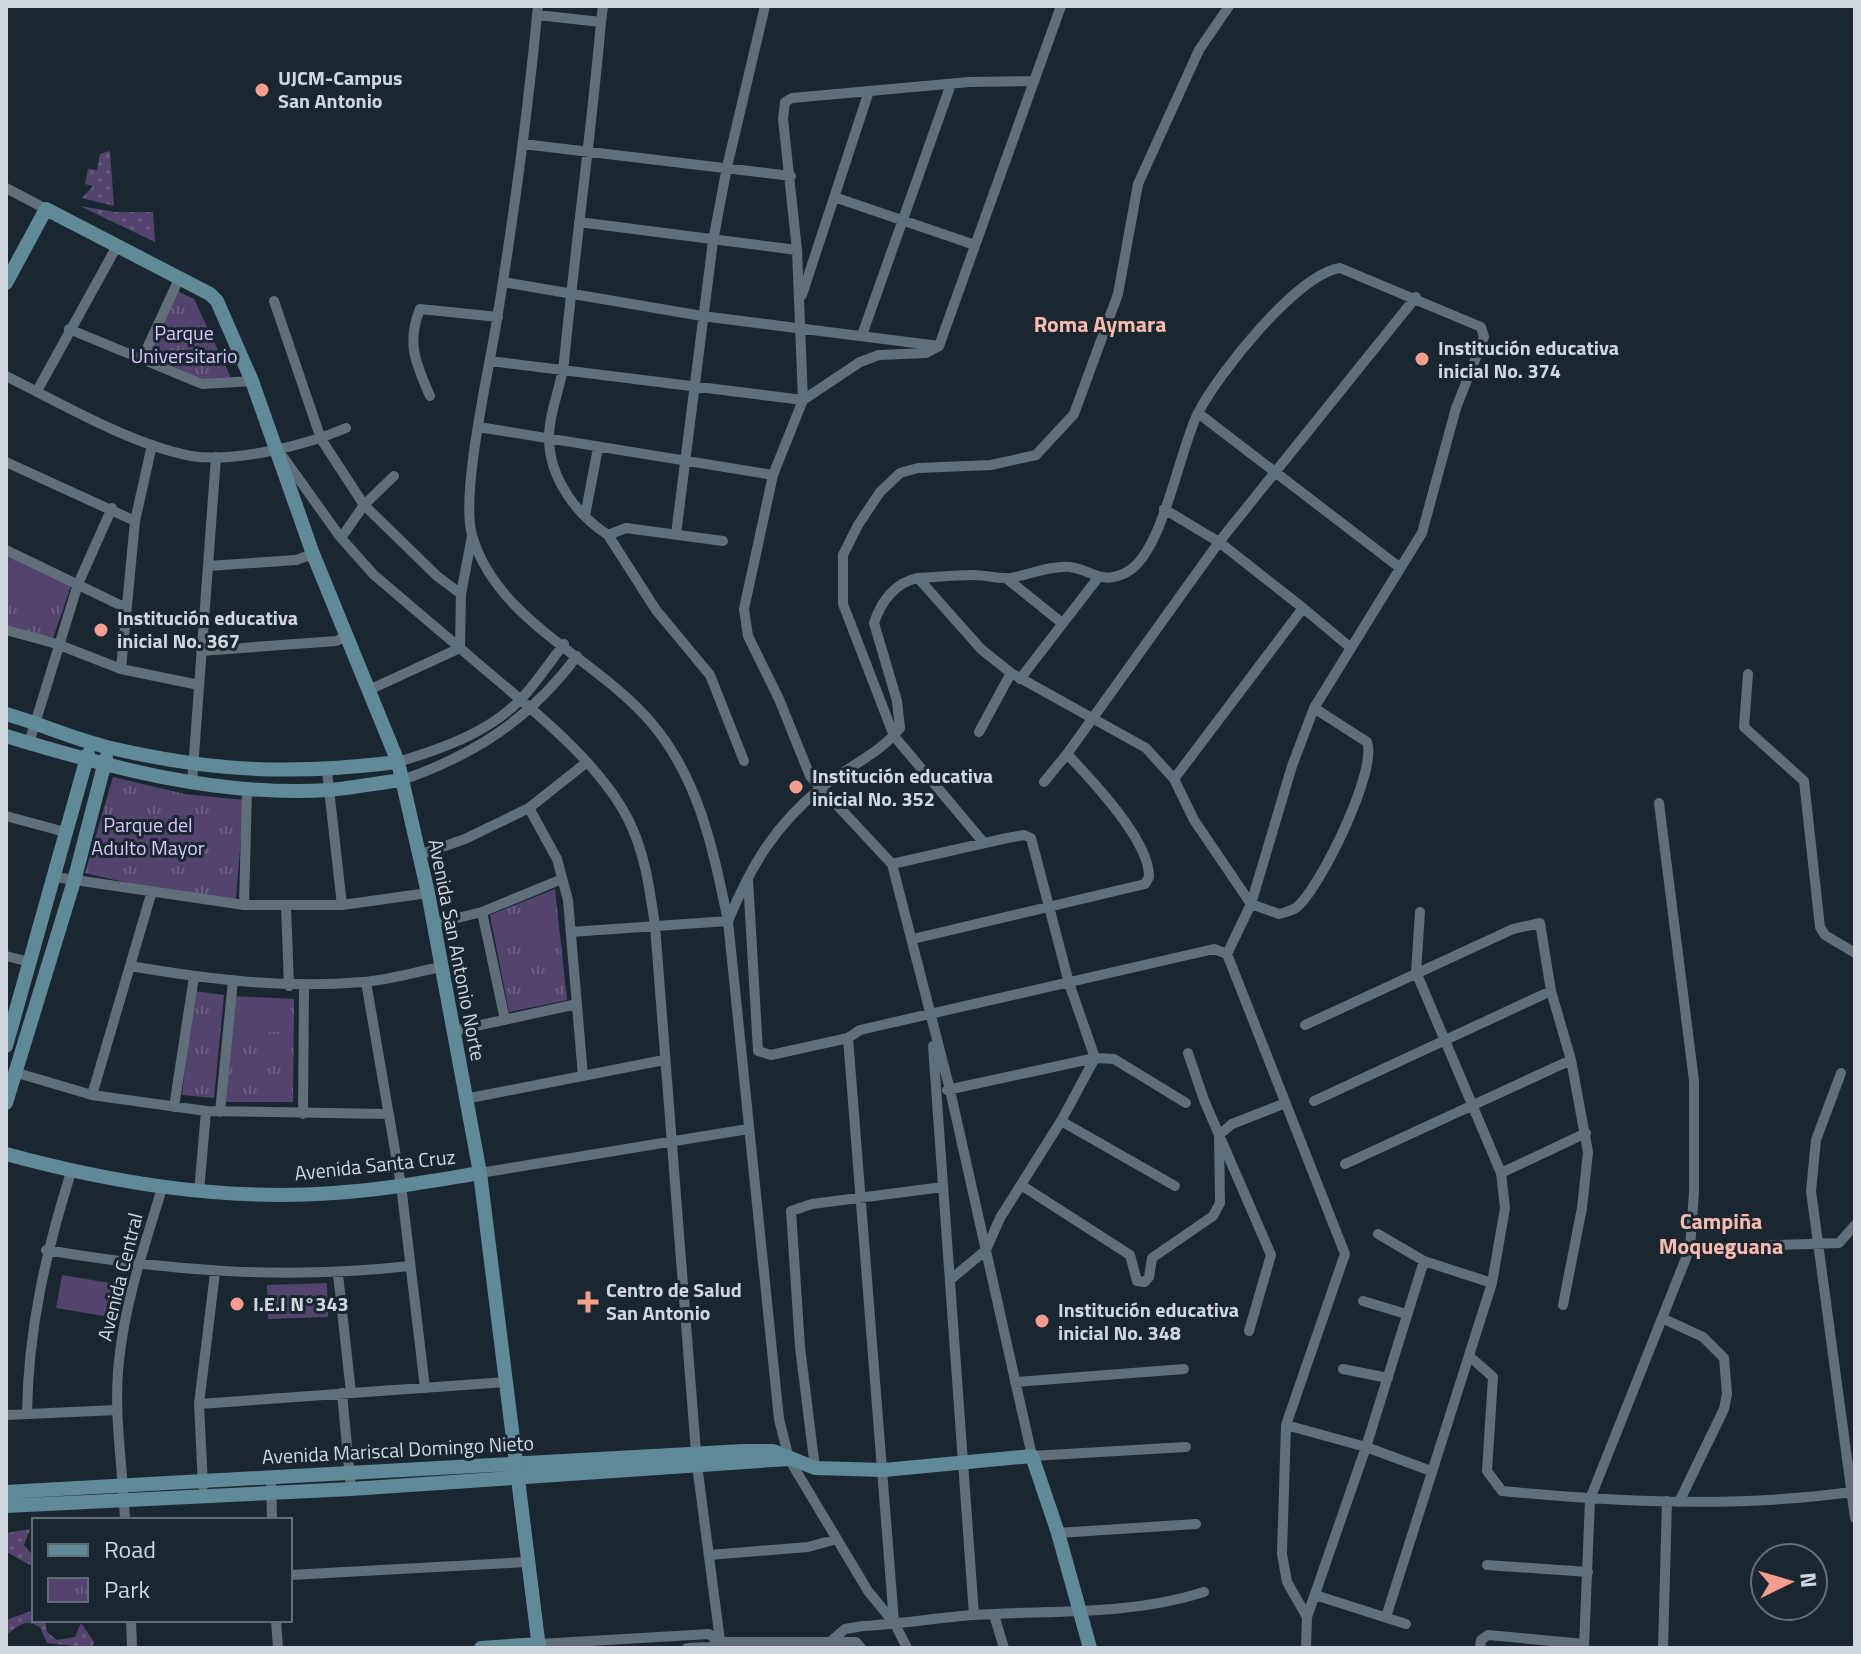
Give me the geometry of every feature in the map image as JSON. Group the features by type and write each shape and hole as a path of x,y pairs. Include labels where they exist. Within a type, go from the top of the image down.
{"street":[{"path":"603,6 590,150 563,368 548,440 557,477 585,516 608,535 656,610 710,675 744,761"},
{"path":"676,534 713,241 765,6"},
{"path":"490,361 563,368 693,389 803,400 860,362 879,355 926,353 939,346 1061,6"},
{"path":"984,843 894,736 843,604 843,555 880,492 900,473 918,468 991,465 1036,455 1074,414 1118,294 1138,184 1199,50 1229,6"},
{"path":"601,22 538,10 523,144 468,517 472,536 506,598 564,644 649,720 672,752 696,795 711,842 728,921 779,1419 789,1459 868,1591 895,1624 907,1648"},
{"path":"1033,81 951,84 792,98 785,102 783,119 797,250 803,400 789,428 773,475 744,609 748,636 779,699 810,776 892,864 950,1090 1032,1456 1058,1533 1090,1648"},
{"path":"862,335 951,84"},
{"path":"800,300 869,91"},
{"path":"523,144 791,176"},
{"path":"6,188 179,279 142,359"},
{"path":"834,197 975,245"},
{"path":"6,283 46,209"},
{"path":"579,222 797,250"},
{"path":"37,391 117,246"},
{"path":"728,921 748,873 767,841 820,788 894,736 900,728 897,701 874,623 883,603 904,580 975,575 1006,578 1069,567 1097,579 1125,574 1139,565 1164,509 1198,413 1256,334 1290,296 1325,270 1352,270 1481,327 1484,337 1456,408 1422,533 1314,708 1292,766 1251,904 1227,954 1283,1104 1345,1254 1286,1425 1282,1554 1287,1582 1307,1617"},
{"name":"Avenida San Antonio Norte","path":"179,279 210,294 252,381 313,554 398,762 428,893 480,1173 539,1646"},
{"path":"503,282 702,316 939,346"},
{"path":"1044,782 1219,542 1416,297"},
{"path":"274,301 321,439 364,505 437,576 461,594"},
{"path":"430,396 413,357 412,328 420,309 498,317"},
{"path":"69,329 202,384 252,381"},
{"path":"6,376 152,445 192,456 216,457 277,448 321,439 346,428"},
{"path":"1198,413 1279,471 1399,567"},
{"path":"479,427 683,463 773,475"},
{"path":"121,669 124,607 135,521 152,445"},
{"path":"277,448 341,538 374,575 587,762 628,818 646,869 655,926 696,1459 720,1645"},
{"path":"585,516 598,448"},
{"path":"192,783 216,457"},
{"path":"6,462 135,521"},
{"path":"341,538 364,505 394,476"},
{"path":"29,743 78,584 112,508"},
{"path":"1164,509 1219,542 1351,648"},
{"path":"608,535 626,528 723,541"},
{"path":"460,648 461,594 472,536"},
{"path":"6,550 124,607"},
{"path":"208,566 296,560 313,554"},
{"path":"918,578 981,649 1016,676 1146,748 1174,779 1194,820 1251,904 1279,914 1299,906 1334,849 1356,801 1370,754 1367,742 1314,708"},
{"path":"1006,578 1062,623"},
{"path":"979,732 1016,676 1097,579"},
{"path":"1174,779 1303,608"},
{"path":"6,630 57,644 121,669 199,685"},
{"path":"201,651 336,641 348,636"},
{"path":"6,714 109,748 193,764 247,771 327,771 398,762 438,750 478,731 519,701 564,644"},
{"path":"369,690 460,648"},
{"path":"6,736 104,766 192,783 247,789 329,790 402,780 446,765 488,742 530,710 577,656"},
{"path":"1748,674 1744,727 1804,781 1810,862 1820,927 1825,935 1855,953"},
{"path":"6,1046 91,742"},
{"path":"6,1103 74,881 109,748"},
{"path":"913,939 1145,884 1149,877 1138,842 1095,783 1067,754"},
{"path":"419,855 465,839 529,808 587,762"},
{"path":"327,771 342,905"},
{"path":"244,905 247,789"},
{"path":"1480,1648 1481,1640 1488,1635 1584,1646 1590,1499 1690,1248 1694,1192 1694,1081 1659,803"},
{"path":"529,808 557,859 562,879 571,932 583,1076"},
{"path":"6,816 65,832"},
{"path":"892,864 1024,835 1031,838 1069,983 1095,1058 986,1250 950,1280"},
{"path":"748,873 758,1051 771,1055 848,1038 860,1030 1214,949 1227,954"},
{"path":"55,877 244,905 342,905 428,893"},
{"path":"433,924 482,912 562,879"},
{"path":"92,1095 152,891"},
{"path":"286,906 289,986"},
{"path":"482,912 505,1020"},
{"path":"1386,1617 1492,1283 1505,1208 1501,1173 1416,972 1420,912"},
{"path":"571,932 728,921"},
{"path":"1305,1025 1513,929 1540,923 1551,991 1571,1060 1588,1152 1582,1208 1563,1305"},
{"path":"6,956 30,962"},
{"path":"130,966 194,977 289,986 366,982 441,967"},
{"path":"174,1107 194,977"},
{"path":"220,1112 233,980"},
{"path":"366,982 401,1185 425,1388"},
{"path":"303,1114 304,986"},
{"path":"1314,1101 1551,991"},
{"path":"453,1031 577,1004"},
{"path":"930,1016 974,1615"},
{"path":"848,1038 895,1624"},
{"path":"1188,1053 1219,1135 1271,1255 1249,1331"},
{"path":"937,1092 1095,1058 1114,1059 1186,1103"},
{"path":"465,1099 664,1060"},
{"path":"1345,1164 1571,1060"},
{"path":"14,1072 92,1095 206,1111 389,1114"},
{"path":"1841,1073 1822,1115 1811,1191 1855,1518"},
{"path":"1219,1135 1232,1124 1283,1104"},
{"path":"199,1192 206,1111"},
{"path":"1061,1121 1175,1186"},
{"name":"Avenida Santa Cruz","path":"6,1154 71,1172 162,1188 291,1195 401,1185 748,1129"},
{"path":"1501,1173 1586,1133"},
{"path":"1021,1185 1130,1255 1137,1281 1145,1282 1149,1277 1152,1258 1213,1216 1220,1203 1219,1135"},
{"path":"27,1414 32,1328 46,1250 71,1172"},
{"path":"815,1468 800,1347 790,1216 796,1208 943,1187"},
{"name":"Avenida Central","path":"125,1518 117,1410 120,1350 138,1266 162,1188"},
{"path":"1690,1248 1839,1243 1855,1225"},
{"path":"1378,1234 1424,1261 1492,1283"},
{"path":"46,1250 138,1266 215,1273 338,1274 410,1266"},
{"path":"1306,1648 1307,1617 1366,1447 1424,1261"},
{"path":"203,1488 199,1404 215,1273"},
{"path":"338,1274 351,1489"},
{"path":"1363,1301 1406,1314"},
{"path":"1664,1319 1717,1348 1724,1358 1725,1370 1724,1409 1679,1502"},
{"path":"1469,1356 1493,1377 1487,1471 1502,1491 1590,1499 1679,1502 1807,1498 1851,1492"},
{"path":"1015,1382 1184,1369"},
{"path":"1343,1369 1388,1378"},
{"path":"199,1404 506,1382"},
{"path":"6,1415 117,1410"},
{"path":"1286,1425 1366,1447 1431,1471"},
{"name":"Avenida Mariscal Domingo Nieto","path":"271,1484 351,1489 517,1471 696,1459 789,1459 815,1468 884,1470 1032,1456 1186,1447"},
{"name":"Avenida Mariscal Domingo Nieto","path":"6,1492 124,1492 238,1486 349,1472 517,1471"},
{"path":"271,1484 272,1518"},
{"name":"Avenida Mariscal Domingo Nieto","path":"6,1506 124,1492"},
{"path":"1663,1648 1667,1501"},
{"path":"1058,1533 1196,1524"},
{"path":"709,1555 808,1547 837,1539"},
{"path":"292,1575 527,1562"},
{"path":"1487,1565 1588,1572"},
{"path":"830,1642 845,1629 974,1615 1081,1612 1158,1604 1204,1592"},
{"path":"1315,1595 1406,1624"},
{"path":"994,1615 1004,1648"},
{"path":"131,1622 132,1648"},
{"path":"276,1622 278,1648"},
{"path":"481,1648 709,1634 720,1645"},
{"path":"687,1648 830,1642 856,1642 861,1648"}],"green space":[{"path":"110,151 114,206 82,198 93,186 85,184 88,169 97,170 100,154"},
{"path":"80,206 115,212 153,212 155,242"},
{"name":"Parque Universitario","path":"177,291 194,299 233,382 204,383 145,357"},
{"path":"6,553 71,586 52,641 6,631"},
{"path":"12,563 58,586 42,618 6,600 6,574"},
{"name":"Parque del Adulto Mayor","path":"113,777 185,794 244,800 236,899 154,889 85,873"},
{"path":"555,889 567,1000 509,1012 490,915"},
{"path":"541,908 548,935 498,948 491,921"},
{"path":"194,991 224,995 214,1098 182,1095"},
{"path":"233,996 294,999 293,1102 222,1102"},
{"path":"233,1001 288,1002 287,1032 233,1031"},
{"path":"62,1275 122,1285 116,1318 56,1308"},
{"path":"327,1283 328,1317 268,1319 267,1285"},
{"path":"30,1529 24,1545 32,1555 32,1566 6,1552 6,1533"},
{"path":"32,1611 32,1622 45,1622 47,1632 57,1640 75,1637 81,1623 94,1642 92,1648 47,1643 40,1627 29,1623 6,1635 6,1620"}],"place":[{"name":"UJCM-Campus San Antonio","path":"262,90"},
{"name":"Institución educativa inicial No. 374","path":"1422,359"},
{"name":"Institución educativa inicial No. 367","path":"101,630"},
{"name":"Institución educativa inicial No. 352","path":"796,787"},
{"name":"Centro de Salud San Antonio","path":"588,1302"},
{"name":"I.E.I N°343","path":"237,1304"},
{"name":"Institución educativa inicial No. 348","path":"1042,1321"}],"district":[{"name":"Roma Aymara","path":"1100,324"},
{"name":"Campiña Moqueguana","path":"1721,1234"}]}
